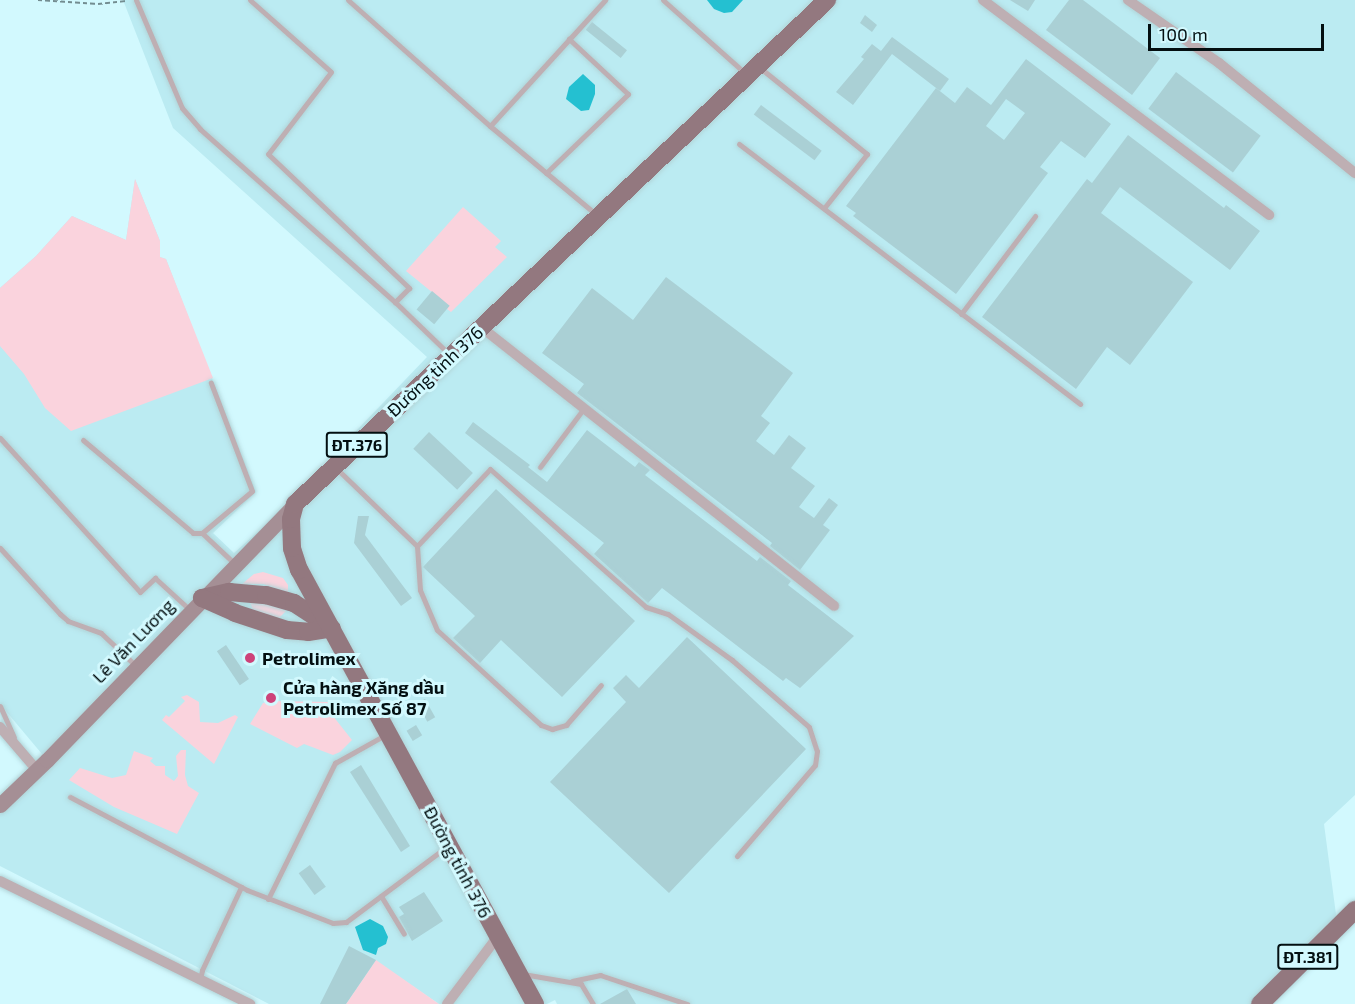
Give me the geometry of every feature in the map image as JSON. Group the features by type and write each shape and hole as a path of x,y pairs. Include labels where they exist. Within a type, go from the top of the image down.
{"main road":[{"name":"Đường tỉnh 376","path":"535,1004 295,559 291,519 295,504 827,0"},
{"name":"Lê Văn Lương","path":"0,805 295,504"},
{"path":"196,604 229,592 266,595 294,603 332,628"},
{"path":"196,604 287,630 308,632 332,628"},
{"name":"ĐT.381","path":"1260,1004 1355,910"}],"street":[{"path":"983,0 1269,215"},
{"path":"1128,0 1219,63 1355,173"},
{"path":"481,327 834,606"},
{"path":"0,728 36,769"},
{"path":"0,881 250,1004"},
{"path":"447,1004 498,936"}],"lane":[{"path":"136,0 182,108 200,129 395,302 451,356"},
{"path":"250,0 331,72 268,154 409,288 395,302"},
{"path":"348,0 490,126 598,216"},
{"path":"490,126 605,0"},
{"path":"663,0 752,71 867,154 824,208"},
{"path":"546,173 628,94 569,39"},
{"path":"740,144 1080,404"},
{"path":"961,314 1035,216"},
{"path":"83,440 193,533 202,533 252,491 210,383"},
{"path":"540,467 584,408"},
{"path":"0,438 140,592 155,578 196,604"},
{"path":"334,466 417,546 420,590 437,630 541,725 552,729 566,724 601,685"},
{"path":"417,546 490,469 646,607 668,614 732,660 810,727 817,750 815,765 736,856"},
{"path":"202,533 234,564"},
{"path":"0,548 68,621 101,633 136,666"},
{"path":"0,706 18,747"},
{"path":"268,899 335,763 389,733"},
{"path":"70,796 241,887 333,923 346,922 449,845"},
{"path":"200,980 202,970 241,887"},
{"path":"381,896 404,934"},
{"path":"518,973 581,984 593,1004"},
{"path":"572,981 600,975 687,1004"}],"path":[{"path":"38,0 98,4 124,2"}],"shaded area":[{"path":"123,0 1355,0 1355,795 1324,824 1337,922 1271,1004 557,1004 555,1000 547,1004 439,1004 376,961 346,1004 269,1004 0,866 0,806 47,760 0,704 0,288 36,256 72,216 126,240 135,179 160,241 160,257 166,259 256,492 213,533 234,553 268,523 427,357 173,128"},
{"path":"135,179 160,241 160,257 166,259 213,378 71,431 45,408 24,374 0,346 0,288 36,256 72,216 126,240"},
{"path":"463,207 501,241 495,247 507,257 451,312 447,309 449,306 406,271"},
{"path":"263,572 283,578 288,585 288,592 263,584 242,584 254,574"},
{"path":"260,601 286,611 279,618 273,618 253,610 250,602"},
{"path":"187,695 199,702 200,722 218,723 235,715 238,717 214,764 162,720 166,715 169,717 185,701 181,697"},
{"path":"272,701 329,702 331,703 329,711 352,740 340,752 333,755 304,744 297,748 250,724 263,703"},
{"path":"181,750 186,750 185,775 188,786 199,793 177,834 114,807 69,780 80,768 112,778 126,775 134,751 153,758 150,761 156,766 165,766 165,775 174,781 178,776 176,756"},
{"path":"376,960 439,1004 346,1004"}],"water":[{"path":"707,0 743,0 732,12 724,13 714,9"},
{"path":"583,74 595,85 595,94 589,110 581,111 566,99 569,87"},
{"path":"370,919 383,926 388,937 386,944 378,948 376,955 363,950 355,927"}],"building":[{"path":"1010,0 1035,0 1028,11"},
{"path":"1069,0 1083,0 1160,58 1132,95 1046,30"},
{"path":"865,15 877,25 872,32 860,23"},
{"path":"592,22 627,50 621,58 586,30"},
{"path":"892,37 949,79 940,91 892,54 853,105 836,92 864,59 861,57 872,44 881,51"},
{"path":"1026,59 1111,124 1085,158 1061,141 1040,167 1048,173 956,294 853,216 856,213 846,206 936,88 955,103 967,87 991,105","holes":["1006,99 1025,113 1004,140 986,126"]},
{"path":"1176,72 1261,136 1233,173 1148,109"},
{"path":"761,105 822,151 814,160 754,115"},
{"path":"1128,135 1224,208 1226,205 1260,231 1230,270 1120,187 1101,213 1193,282 1130,365 1107,347 1076,389 982,317 1087,179 1092,183"},
{"path":"666,277 793,373 761,416 770,423 756,441 774,455 789,435 806,448 791,468 815,486 799,507 814,518 829,498 838,505 823,525 830,530 800,570 770,546 772,543 577,393 584,384 542,353 592,288 633,320"},
{"path":"432,291 450,306 434,324 417,309"},
{"path":"473,422 530,465 528,467 547,482 587,430 635,467 639,462 650,470 645,475 757,561 760,557 791,581 788,585 854,636 800,688 786,678 783,681 662,588 648,603 594,554 604,543 465,433"},
{"path":"429,432 473,473 457,490 413,449"},
{"path":"496,489 635,621 562,697 501,640 480,663 453,638 475,616 423,567"},
{"path":"358,516 369,516 365,535 412,598 401,606 354,543"},
{"path":"687,637 806,749 669,893 550,782 626,702 613,688 626,675 639,688"},
{"path":"226,645 249,679 240,685 217,651"},
{"path":"425,699 435,717 427,722 417,703"},
{"path":"416,725 422,735 413,741 407,731"},
{"path":"361,765 410,846 401,852 350,772"},
{"path":"310,865 326,887 315,895 299,873"},
{"path":"424,892 443,921 412,941 399,917 404,914 399,907"},
{"path":"349,946 376,960 346,1004 320,1004"},
{"path":"627,989 636,1004 600,1004"}],"place":[{"name":"Petrolimex","path":"250,658"},
{"name":"Cửa hàng Xăng dầu Petrolimex Số 87","path":"271,698"}]}
